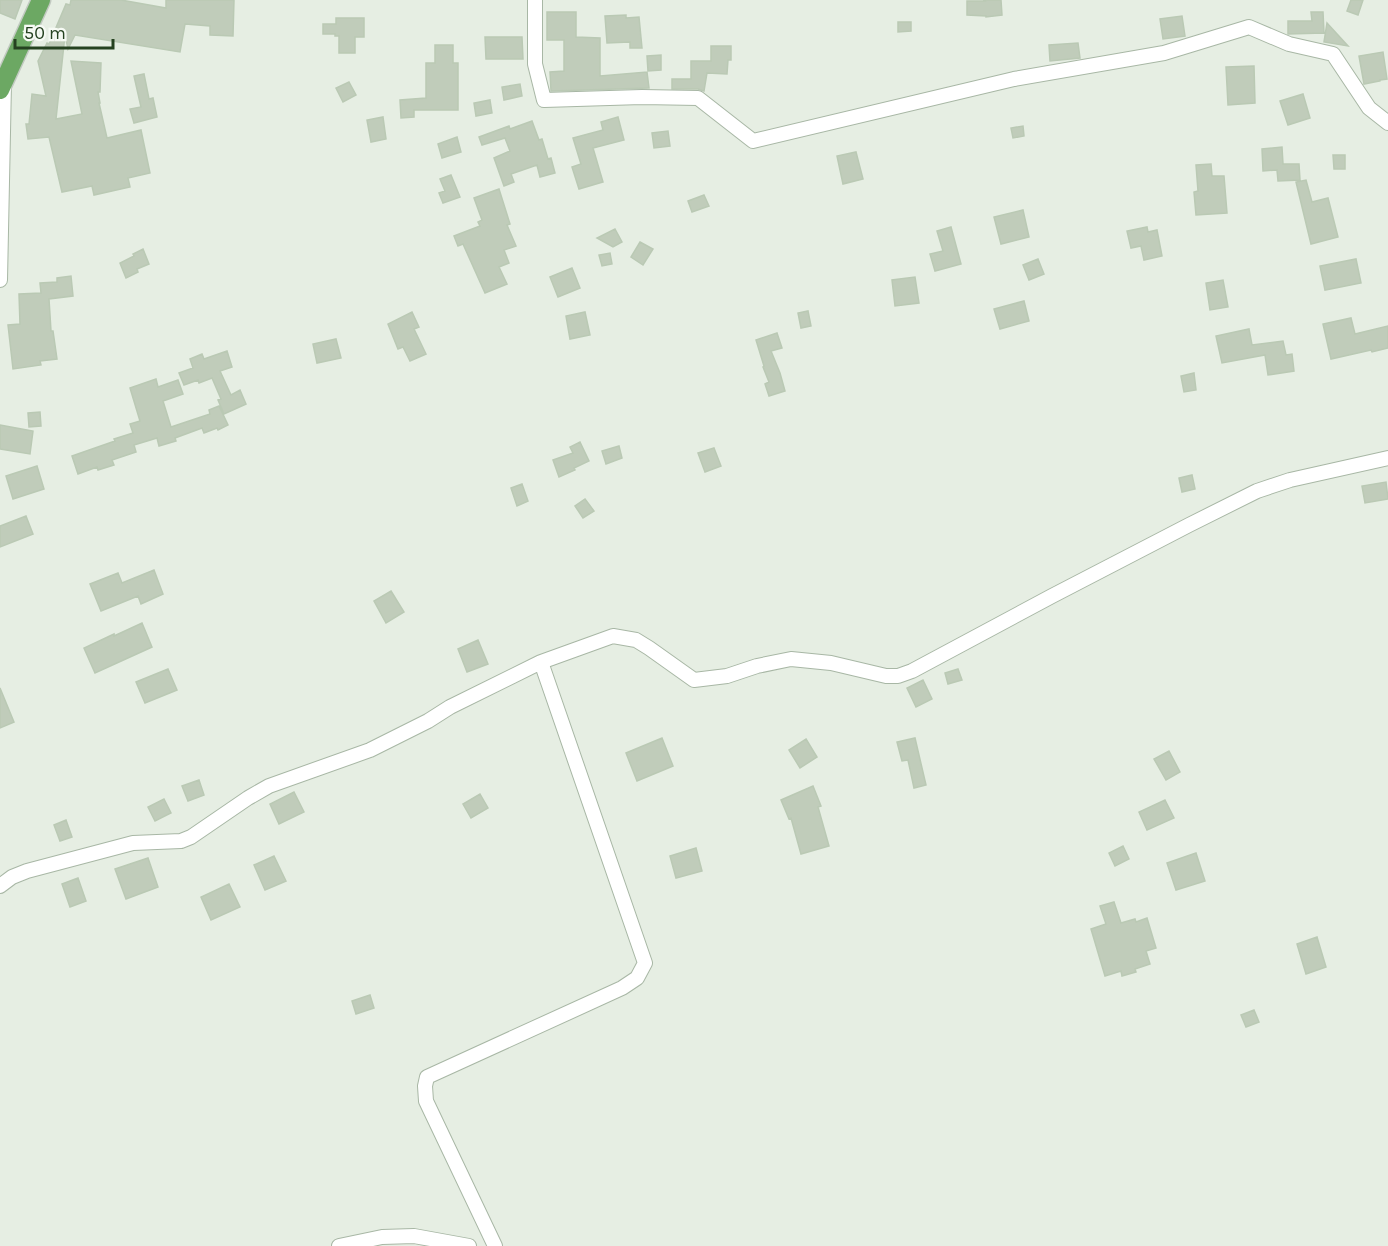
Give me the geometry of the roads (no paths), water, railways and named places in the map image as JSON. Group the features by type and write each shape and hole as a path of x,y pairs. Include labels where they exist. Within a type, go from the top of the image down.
{"main road":[{"path":"2,86 41,0"}],"street":[{"path":"535,0 535,64 544,100 698,98 753,141 1014,79 1164,53 1249,27 1289,44 1333,54 1368,108 1388,123"},
{"path":"0,280 2,86"},
{"path":"0,886 12,877 27,871 133,843 182,841 269,786 370,750 541,662 613,636 636,640 694,680 727,676 757,666 791,659 831,663 886,676 898,676 912,671 1062,590 1257,491 1290,480 1388,458"},
{"path":"495,1246 426,1101 427,1077 622,988 637,978 645,963 541,662"},
{"path":"339,1246 382,1237 414,1236 469,1246"}]}
